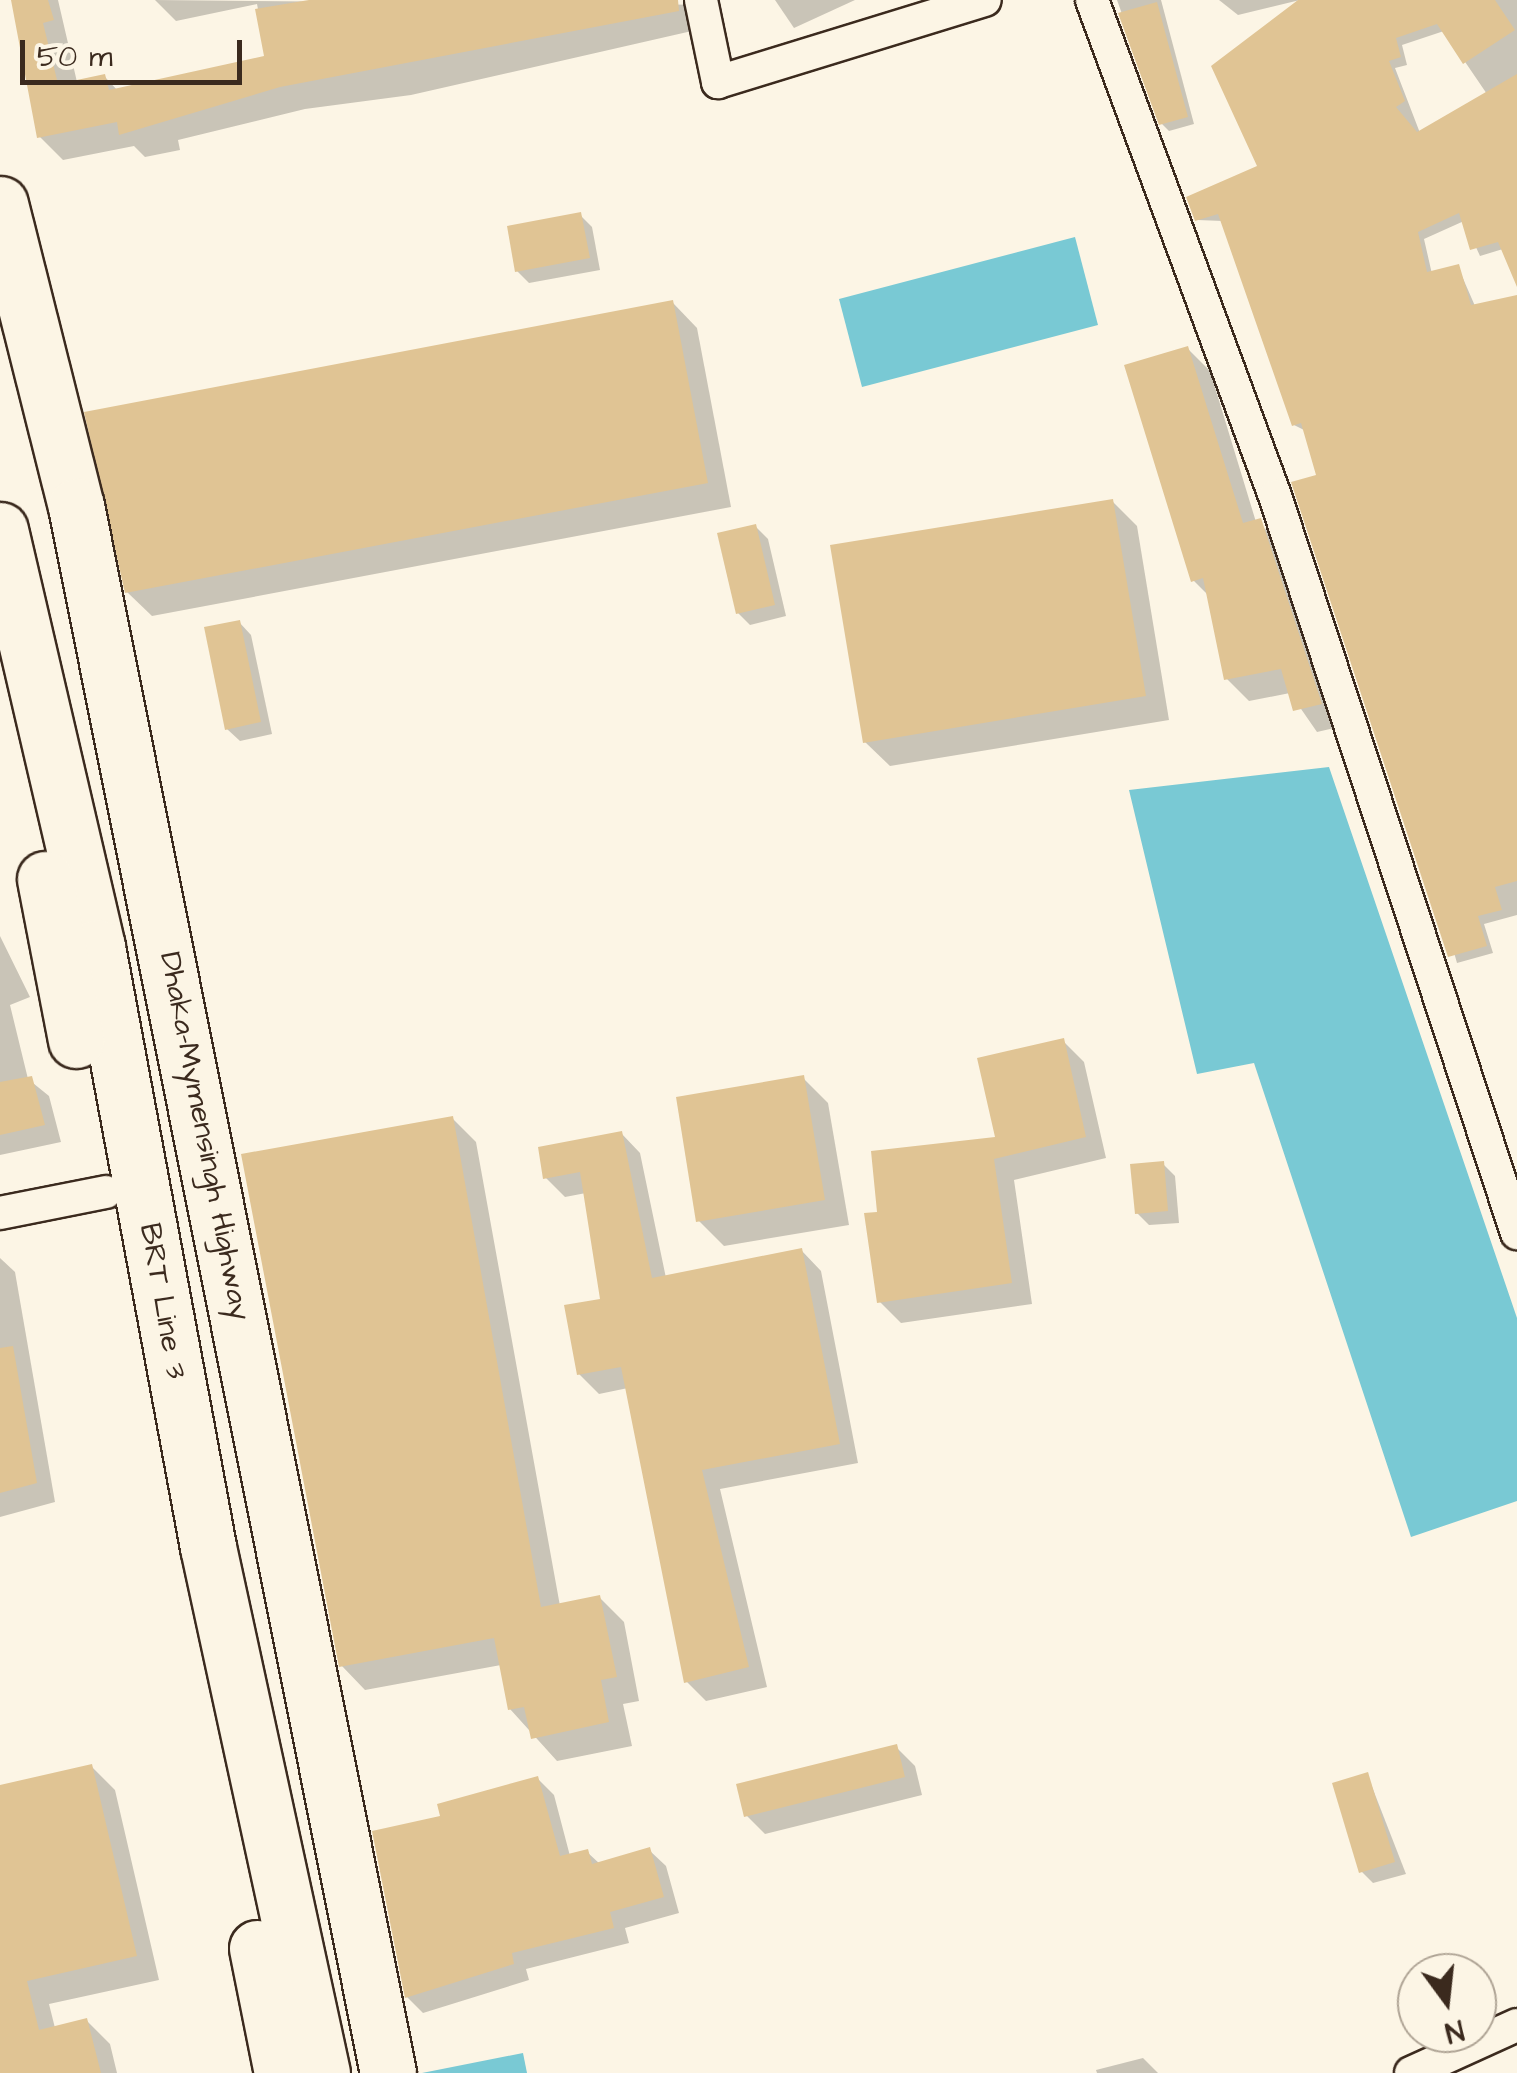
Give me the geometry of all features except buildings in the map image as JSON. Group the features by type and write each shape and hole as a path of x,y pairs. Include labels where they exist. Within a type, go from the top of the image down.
{"highway":[{"name":"Dhaka-Mymensingh Highway","path":"0,204 88,563 388,2073"},
{"name":"BRT Line 3","path":"0,530 97,948 208,1547 322,2073"},
{"path":"0,650 282,2073"}],"street":[{"path":"701,0 718,82 985,0"},
{"path":"1092,0 1275,496 1517,1233"},
{"path":"0,1213 106,1192"},
{"path":"1411,2073 1517,2025"}],"water":[{"path":"1075,237 1098,325 862,387 839,299"},
{"path":"1329,767 1517,1318 1517,1501 1411,1537 1254,1063 1197,1074 1129,790"},
{"path":"523,2053 527,2073 422,2073"}]}
